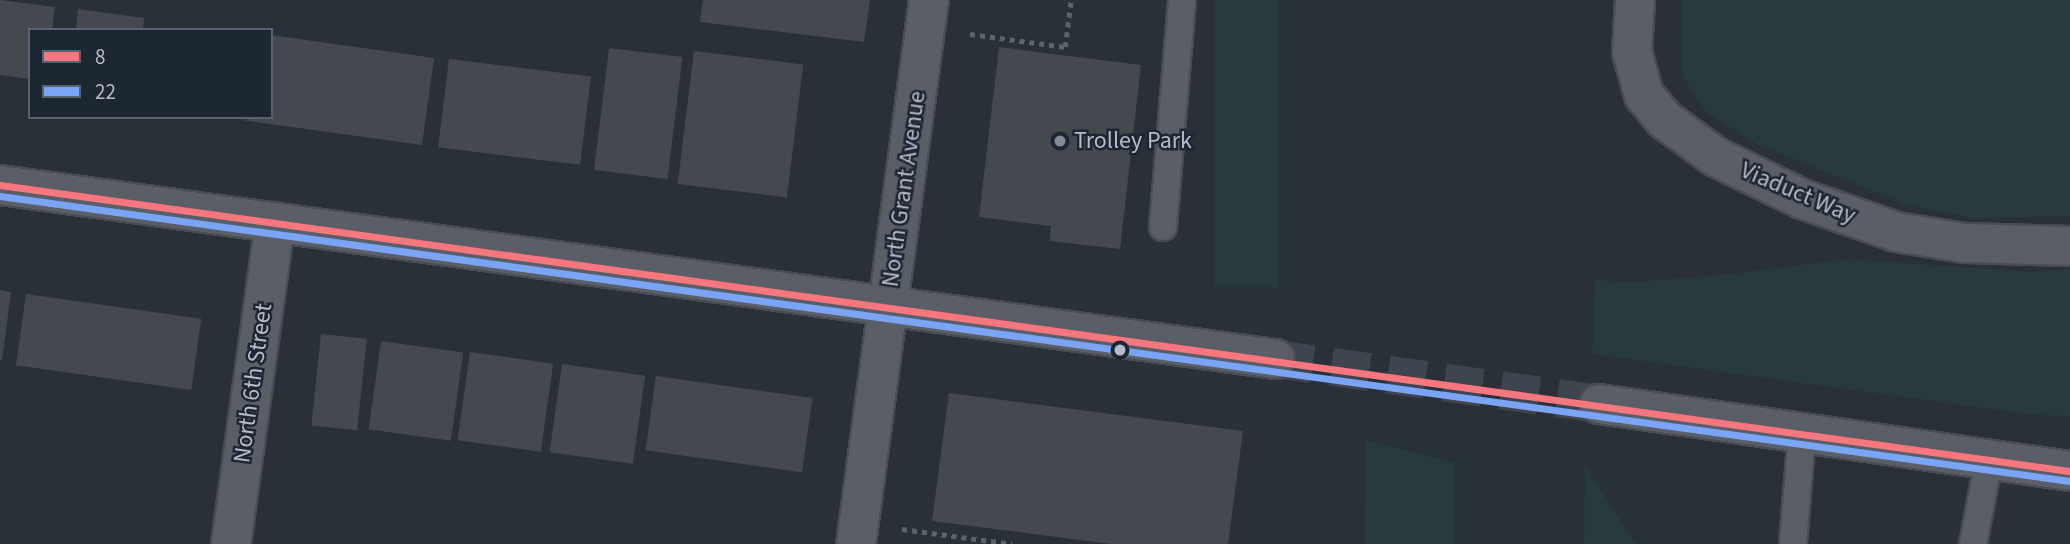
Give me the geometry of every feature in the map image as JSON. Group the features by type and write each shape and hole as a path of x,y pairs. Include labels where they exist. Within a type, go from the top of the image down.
{"street":[{"name":"North Grant Avenue","path":"873,536 888,304 929,0"},
{"name":"Viaduct Way","path":"1635,0 1632,51 1644,95 1665,120 1716,157 1802,200 1896,232 1977,244 2070,246"},
{"path":"0,185 888,304 1275,359"},
{"name":"North 6th Street","path":"231,544 275,222"},
{"path":"1598,404 2070,471"}],"lane":[{"path":"1163,227 1182,0"},
{"path":"1793,544 1802,432"},
{"path":"1973,544 1989,459"}],"path":[{"path":"961,33 1065,47 1071,0"},
{"path":"873,536 1012,544"}],"green space":[{"path":"1215,0 1278,0 1278,287 1215,287"},
{"path":"1681,0 2070,0 2070,216 1974,218 1909,206 1758,145 1705,111 1682,75"},
{"path":"1848,259 2032,272 2070,269 2070,416 2034,415 1592,354 1595,280 1634,282 1730,274"},
{"path":"1366,440 1455,463 1454,544 1365,544"},
{"path":"1585,465 1636,544 1584,544"}],"building":[{"path":"0,0 55,7 52,28 28,28 28,79 0,75"},
{"path":"703,0 870,0 864,42 700,22"},
{"path":"78,9 144,18 143,28 76,28"},
{"path":"273,35 434,58 422,145 242,120 273,119"},
{"name":"Trolley Park","path":"999,47 1141,65 1120,249 1050,241 1051,226 979,217"},
{"path":"609,48 682,57 667,179 594,170"},
{"path":"694,51 803,64 787,197 678,184"},
{"path":"449,59 591,76 580,165 438,147"},
{"path":"0,290 11,292 2,360 0,360"},
{"path":"26,294 201,319 191,390 16,365"},
{"path":"321,334 367,339 357,430 311,425"},
{"path":"381,341 463,353 451,441 369,429"},
{"path":"470,352 553,364 541,452 458,440"},
{"path":"562,364 645,376 633,464 550,452"},
{"path":"656,376 812,398 802,472 646,450"},
{"path":"949,393 1243,431 1228,544 1111,544 932,521"}],"tunnel":[{"path":"1275,359 1599,404"}],"transit line":[{"name":"8","path":"0,185 2070,471"},
{"name":"22","path":"0,196 2069,481"}],"place":[{"name":"Trolley Park","path":"1060,141"}]}
